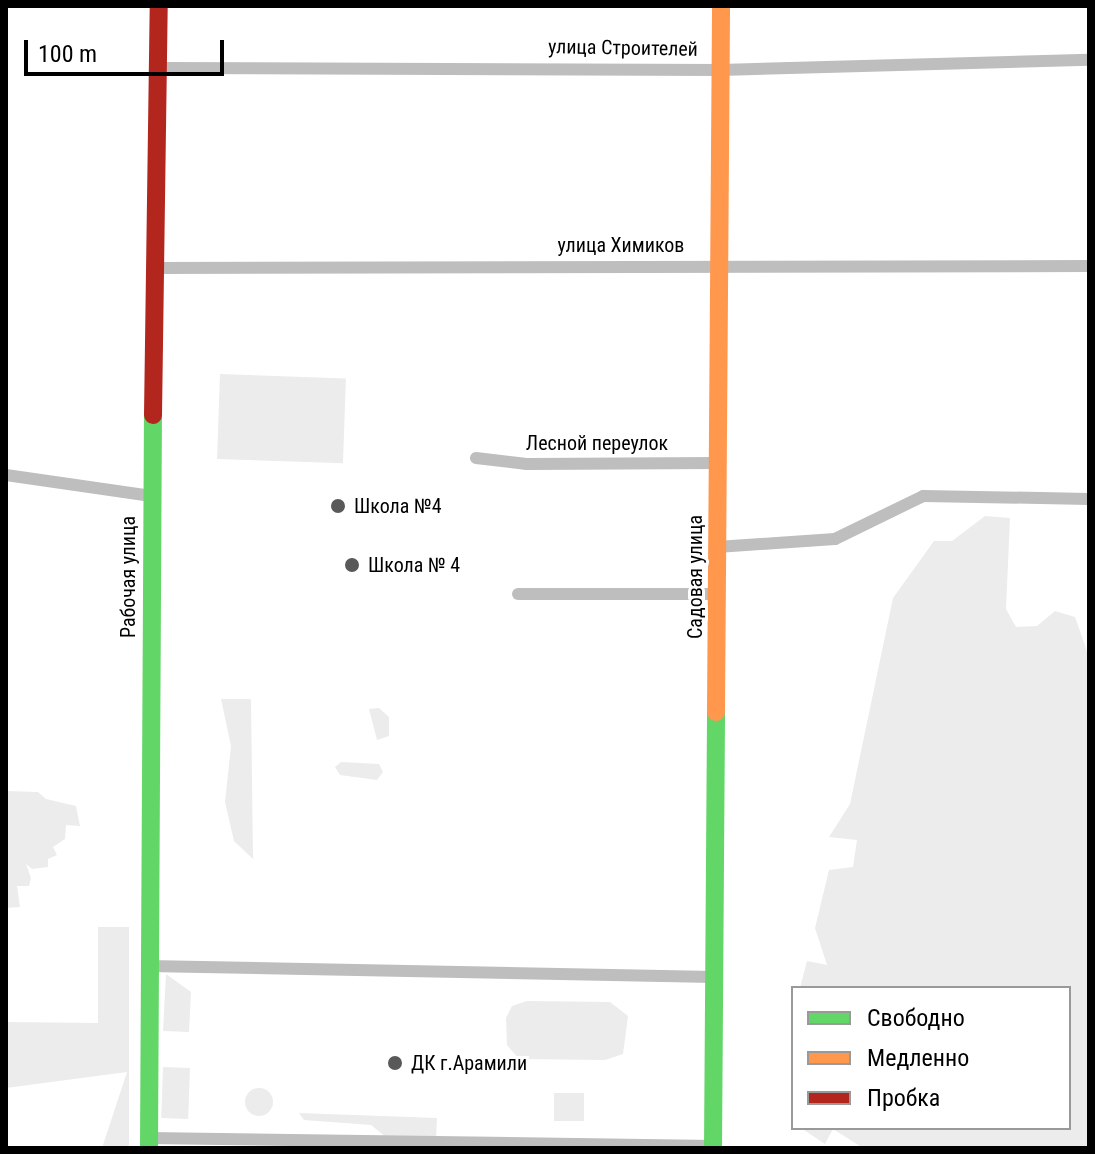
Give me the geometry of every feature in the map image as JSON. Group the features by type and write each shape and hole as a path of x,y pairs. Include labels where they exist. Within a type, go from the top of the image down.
{"street":[{"name":"Рабочая улица","path":"149,1143 153,268 159,6"},
{"name":"Садовая улица","path":"713,1147 721,6"},
{"name":"улица Строителей","path":"157,68 720,70 1089,60"},
{"name":"улица Химиков","path":"153,268 719,264 1089,266"},
{"name":"Лесной переулок","path":"476,458 527,464 717,463"},
{"path":"6,475 151,496"},
{"path":"717,547 835,539 923,496 1089,499"},
{"path":"518,594 717,594"},
{"path":"148,966 714,977"},
{"path":"149,1143 713,1147"}],"shaded area":[{"path":"220,374 346,378 343,463 217,459"},
{"path":"985,516 1010,518 1006,609 1016,627 1037,626 1055,611 1075,617 1089,657 1089,1148 863,1148 835,1130 1071,1130 1071,986 801,986 807,961 827,965 815,928 829,870 853,867 857,840 829,837 850,804 893,598 934,541 952,541"},
{"path":"221,699 251,699 253,859 234,841 225,802 231,746"},
{"path":"379,708 389,717 389,736 377,740 369,709"},
{"path":"341,762 379,764 383,772 377,780 340,775 335,767"},
{"path":"6,791 38,792 46,799 76,806 80,826 66,825 65,839 53,847 57,855 48,859 48,867 32,869 26,864 31,878 29,886 17,886 20,907 6,908"},
{"path":"98,927 129,927 129,1148 102,1148 127,1072 6,1088 6,1022 98,1023"},
{"path":"166,974 191,992 189,1032 163,1031"},
{"path":"527,1001 610,1002 628,1016 623,1054 605,1060 519,1059 507,1045 506,1018 512,1006"},
{"path":"163,1067 190,1068 188,1119 161,1118"},
{"path":"259,1088 269,1092 273,1102 269,1112 259,1116 249,1112 245,1102 249,1092"},
{"path":"554,1093 584,1093 584,1121 554,1121"},
{"path":"299,1113 437,1118 436,1140 387,1138 371,1125 304,1120"},
{"path":"804,1130 832,1130 825,1144"}],"traffic: fast":[{"path":"149,1148 153,415"},
{"path":"713,1148 716,712"}],"traffic: slow":[{"path":"716,712 721,6"}],"traffic: jam":[{"path":"153,415 159,6"}],"place":[{"name":"Школа №4","path":"338,506"},
{"name":"Школа № 4","path":"352,565"},
{"name":"ДК г.Арамили","path":"395,1063"}]}
